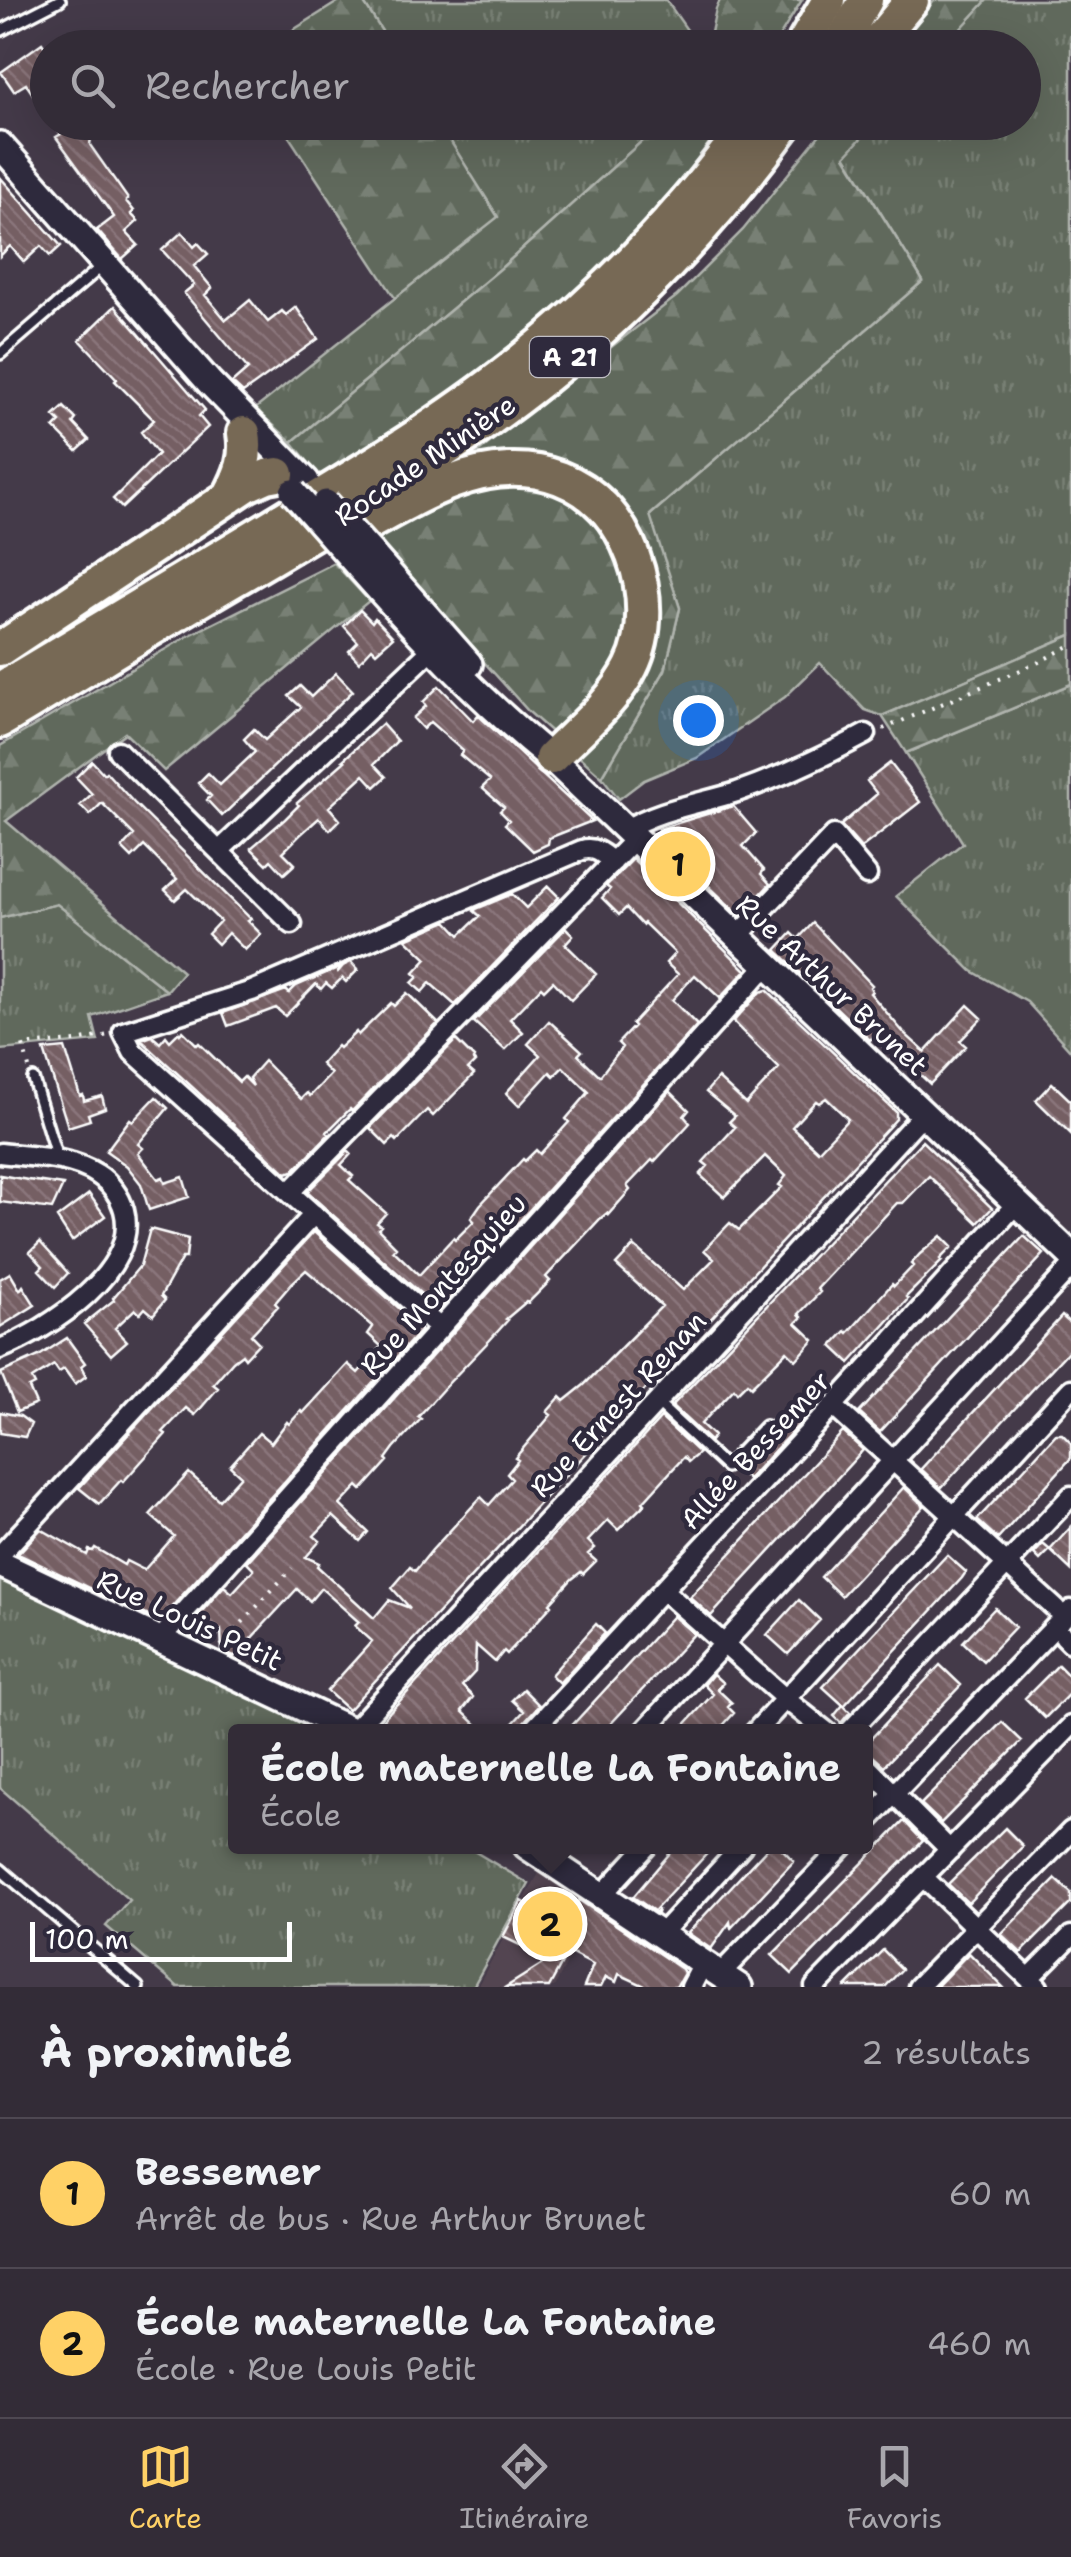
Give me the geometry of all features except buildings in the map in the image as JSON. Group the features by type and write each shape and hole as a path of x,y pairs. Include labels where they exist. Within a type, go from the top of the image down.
{"highway":[{"path":"812,30 830,0"},
{"path":"848,30 866,0"},
{"path":"887,30 912,0"},
{"name":"Rocade Minière","path":"0,689 344,482 513,368 636,255 684,205 735,140"},
{"name":"Rocade Minière","path":"0,721 432,460 521,396 606,326 701,229 775,140"},
{"path":"701,229 726,222 796,140"},
{"path":"229,496 244,462 244,433"},
{"path":"243,574 274,573 423,495 476,475 502,470 530,471 578,486 608,512 630,548 642,592 642,633 635,658 614,694 551,758"},
{"path":"0,649 257,480 295,481"}],"street":[{"path":"0,144 295,481"},
{"path":"210,383 244,433 295,481"},
{"name":"Rue Arthur Brunet","path":"295,481 496,712 551,758 1071,1255"},
{"path":"219,850 438,643"},
{"path":"290,1192 613,862 630,835 649,817 772,779 866,734"},
{"path":"118,751 292,924"},
{"path":"738,938 834,835 868,875"},
{"path":"440,1328 134,1052 123,1032 252,991 587,848 599,851 613,862"},
{"name":"Rue Montesquieu","path":"160,1639 767,966"},
{"name":"Rue Ernest Renan","path":"359,1724 924,1113"},
{"path":"0,1153 70,1162 96,1173 112,1187 122,1204 126,1236 102,1277 72,1307 38,1332 0,1349"},
{"name":"Allée Bessemer","path":"538,1724 1016,1204"},
{"path":"0,1555 314,1214"},
{"path":"650,1724 1071,1267"},
{"path":"761,1724 1071,1390"},
{"path":"833,1406 1006,1564 1063,1610 873,1816"},
{"path":"856,1724 1071,1496"},
{"name":"Rue Louis Petit","path":"0,1564 338,1724"},
{"path":"663,1590 817,1724"},
{"path":"815,1987 1071,1726"},
{"path":"873,1772 950,1850"},
{"path":"918,1987 1071,1831"},
{"path":"541,1854 660,1936 713,1978 836,1854"},
{"path":"600,1897 640,1854"},
{"path":"660,1936 735,1854"},
{"path":"923,1877 1034,1983 1071,1936"}],"lane":[{"path":"0,31 60,0"},
{"path":"0,354 104,264"},
{"path":"32,1079 58,1160"},
{"path":"657,1403 726,1467 765,1426"},
{"path":"0,1869 138,1987"}],"path":[{"path":"866,734 1071,646"},
{"path":"32,1079 23,1045 123,1032"},
{"path":"210,1662 292,1568"}],"shaded area":[{"path":"539,1873 596,1910 554,1987 477,1987"}],"green space":[{"path":"341,0 362,0 381,30 293,30"},
{"path":"362,0 666,0 687,30 381,30"},
{"path":"720,0 802,0 783,30 712,30"},
{"path":"935,0 987,0 960,30 909,30"},
{"path":"987,0 1071,0 1071,635 882,716 865,710 820,663 785,697 697,758 644,780 619,799 602,777 665,670 680,608 649,516 923,281 845,155 859,140 1041,140 1041,30 960,30"},
{"path":"291,140 450,140 498,217 395,298"},
{"path":"449,140 643,140 500,269 292,442 255,409 497,217"},
{"path":"643,140 711,140 671,194 566,302 470,379 322,479 292,442 500,269"},
{"path":"815,140 860,140 845,156 923,281 650,515 680,608 665,670 602,777 529,712 376,542 503,431 677,296 743,230"},
{"path":"334,563 369,601 164,771 125,733 6,821 183,972 167,991 57,904 0,918 0,746 188,636"},
{"path":"1071,635 1071,684 906,753 882,716"},
{"path":"1071,684 1071,1051 1027,1002 972,971 896,896 963,843 906,753"},
{"path":"57,904 167,991 92,1017 98,1041 0,1050 0,918"},
{"path":"0,1578 302,1724 228,1724 228,1854 479,1854 529,1884 473,1987 178,1987 106,1926 129,1900 0,1788"}],"place":[{"name":"Bessemer","path":"678,864"},
{"name":"École maternelle La Fontaine","path":"550,1924"}]}
